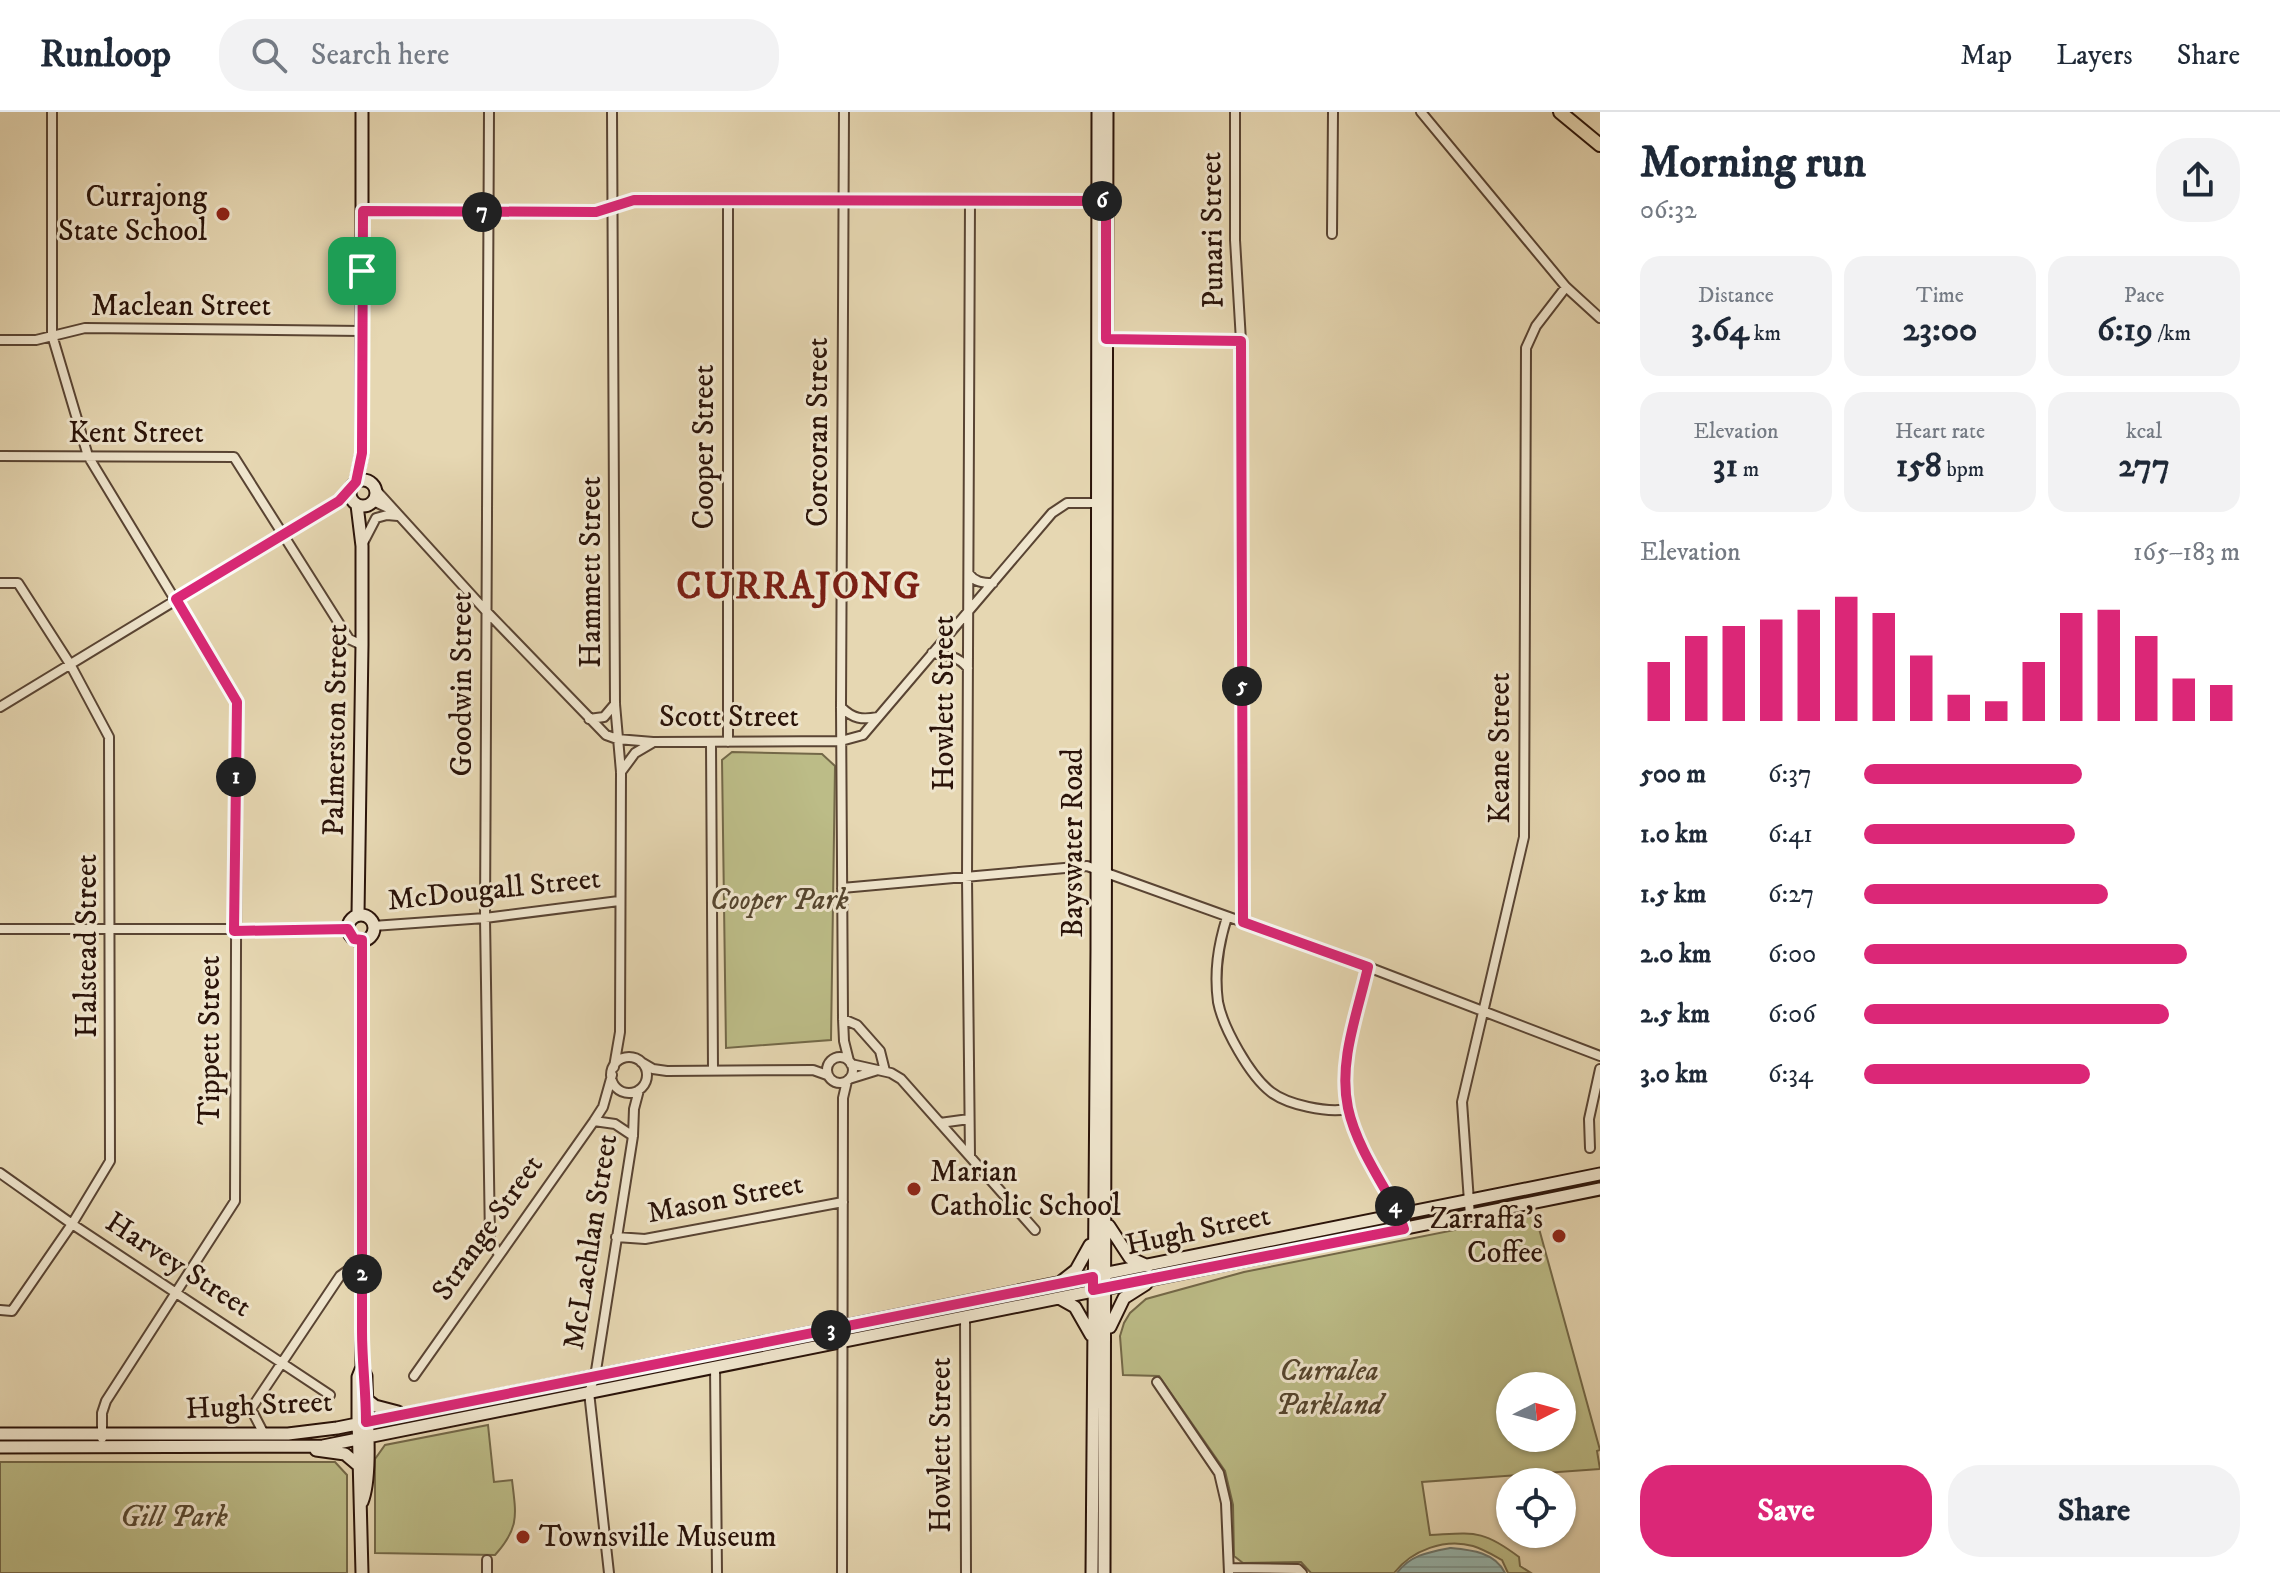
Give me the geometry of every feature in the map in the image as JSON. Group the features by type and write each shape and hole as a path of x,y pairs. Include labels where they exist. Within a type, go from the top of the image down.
{"main road":[{"name":"Palmerston Street","path":"358,915 362,546 367,498 362,453 362,112"},
{"name":"Bayswater Road","path":"1092,1573 1093,1239 1101,872 1102,201 1098,112"},
{"name":"Bayswater Road","path":"1102,201 1107,112"},
{"path":"1560,112 1600,145"},
{"name":"Palmerston Street","path":"354,485 362,453"},
{"path":"354,485 367,498 350,496 354,485"},
{"name":"Bayswater Road","path":"1101,872 1107,1222 1104,1573"},
{"path":"358,915 367,917 373,926 371,935 362,940 354,939 348,929 350,920 358,915"},
{"path":"362,940 362,1367 358,1377 366,1480 362,1502 362,1573"},
{"name":"Hugh Street","path":"0,1447 309,1447 965,1317 1057,1297 1093,1284 1107,1274 1600,1174"},
{"name":"Hugh Street","path":"0,1434 312,1432 1058,1284 1107,1287 1153,1280 1600,1189"},
{"path":"1107,1222 1125,1253 1133,1261 1148,1266"},
{"path":"1058,1284 1079,1266 1093,1239"},
{"path":"1107,1341 1119,1305 1136,1289 1153,1280"},
{"path":"1057,1297 1077,1309 1093,1339"},
{"path":"362,1367 366,1376 362,1423"},
{"path":"366,1399 375,1406 409,1414"},
{"path":"362,1437 358,1465 358,1491 362,1502"},
{"path":"309,1447 324,1453 345,1454 358,1465"}],"street":[{"name":"Tippett Street","path":"52,112 52,335 88,456 237,702 235,1201 106,1401 102,1447"},
{"name":"Goodwin Street","path":"489,112 485,918 490,1240 498,1253"},
{"name":"Hammett Street","path":"612,112 615,704 621,772 620,1032 613,1071"},
{"name":"Corcoran Street","path":"844,112 841,741 843,1019 844,1041 850,1063"},
{"name":"Punari Street","path":"1235,112 1235,240 1241,341 1243,922"},
{"path":"1332,234 1333,112"},
{"path":"1421,112 1566,287 1600,318"},
{"path":"363,211 596,212 634,200 1102,201"},
{"name":"Cooper Street","path":"728,201 728,742"},
{"name":"Howlett Street","path":"970,202 967,878 970,1156"},
{"name":"Keane Street","path":"1470,1216 1462,1102 1524,837 1526,348 1536,326 1566,287"},
{"name":"Maclean Street","path":"0,340 36,340 85,328 362,331"},
{"path":"1102,339 1241,341"},
{"name":"Kent Street","path":"0,456 234,457 349,639 362,645"},
{"path":"0,707 339,501 354,485"},
{"path":"339,501 367,498 384,505 398,516 589,719 606,735 617,739"},
{"path":"841,741 863,735 1058,508 1074,502 1102,503"},
{"path":"362,546 376,518 398,516"},
{"path":"968,573 973,580 993,583"},
{"name":"Halstead Street","path":"0,583 18,583 70,664 109,737 111,930 110,1161 72,1224 12,1311 0,1310"},
{"path":"932,653 949,655 968,668"},
{"path":"589,719 604,717 615,704"},
{"path":"841,707 851,717 865,720 878,717"},
{"name":"Scott Street","path":"617,739 711,743 841,741"},
{"path":"621,772 635,753 653,742"},
{"path":"711,743 713,1070"},
{"path":"842,888 1087,866 1368,967 1600,1056"},
{"name":"McDougall Street","path":"373,926 485,918 619,901"},
{"path":"1227,917 1217,948 1219,1006 1242,1058 1272,1093 1320,1111 1348,1109"},
{"name":"McDougall Street","path":"0,929 348,929"},
{"path":"1368,967 1346,1062 1348,1109 1354,1128 1404,1229"},
{"path":"843,1019 857,1025 880,1051 882,1071"},
{"name":"Hammett Street","path":"620,1032 624,1047 632,1058"},
{"path":"843,1098 831,1078 831,1061 844,1041"},
{"path":"813,1070 840,1057 901,1079 1035,1230"},
{"path":"667,1071 642,1087 624,1092 614,1084 613,1071 621,1060 632,1058 653,1069 667,1071 813,1070 831,1078 848,1080 882,1071"},
{"path":"641,1062 647,1072 642,1087"},
{"path":"842,1573 843,1098 853,1071 850,1063"},
{"path":"1590,1148 1589,1119 1600,1069"},
{"name":"Strange Street","path":"414,1376 594,1121 603,1107 613,1071"},
{"name":"McLachlan Street","path":"609,1573 589,1392 595,1377 633,1136 634,1109 642,1087"},
{"name":"Strange Street","path":"603,1107 624,1092"},
{"name":"McLachlan Street","path":"624,1092 634,1109"},
{"path":"940,1123 969,1119"},
{"path":"594,1121 615,1124 633,1136"},
{"name":"Harvey Street","path":"0,1173 330,1395"},
{"name":"Mason Street","path":"616,1237 645,1239 843,1202"},
{"path":"264,1434 251,1409 340,1276 354,1266 362,1265"},
{"name":"Howlett Street","path":"965,1317 966,1573"},
{"path":"715,1366 717,1573"},
{"path":"1157,1382 1219,1473 1226,1503 1229,1570 1298,1569 1302,1573"},
{"path":"487,1560 487,1573"}],"green space":[{"name":"Cooper Park","path":"732,752 822,754 835,766 831,1040 726,1048 722,760"},
{"name":"Curralea Parkland","path":"1535,1214 1600,1450 1597,1451 1600,1469 1496,1468 1496,1477 1422,1482 1430,1535 1486,1537 1496,1541 1496,1548 1506,1548 1519,1557 1520,1566 1531,1573 1508,1573 1502,1560 1462,1544 1440,1545 1420,1552 1394,1573 1311,1573 1301,1562 1243,1563 1234,1556 1233,1505 1225,1471 1159,1376 1123,1375 1120,1336 1130,1313 1146,1299 1244,1272"},
{"path":"488,1425 494,1482 512,1480 515,1503 509,1536 495,1555 375,1553 375,1459 385,1445"},
{"name":"Gill Park","path":"0,1462 335,1462 347,1475 347,1573 0,1573"}],"water":[{"path":"1450,1548 1489,1556 1505,1573 1397,1573 1414,1558"}],"place":[{"name":"Currajong State School","path":"223,214"},
{"name":"Marian Catholic School","path":"914,1189"},
{"name":"Zarraffa's Coffee","path":"1559,1236"},
{"name":"Townsville Museum","path":"523,1537"}],"district":[{"name":"CURRAJONG","path":"799,587"}],"route":[{"path":"634,200 1106,201 1106,339 1241,341 1243,922 1368,967 1346,1062 1348,1109 1354,1128 1404,1229 1093,1290 1093,1277 366,1422 366,1376 362,1367 362,940 354,939 348,929 234,931 237,702 176,599 339,501 356,482 362,453 362,271 363,211 596,212 634,200"}]}
